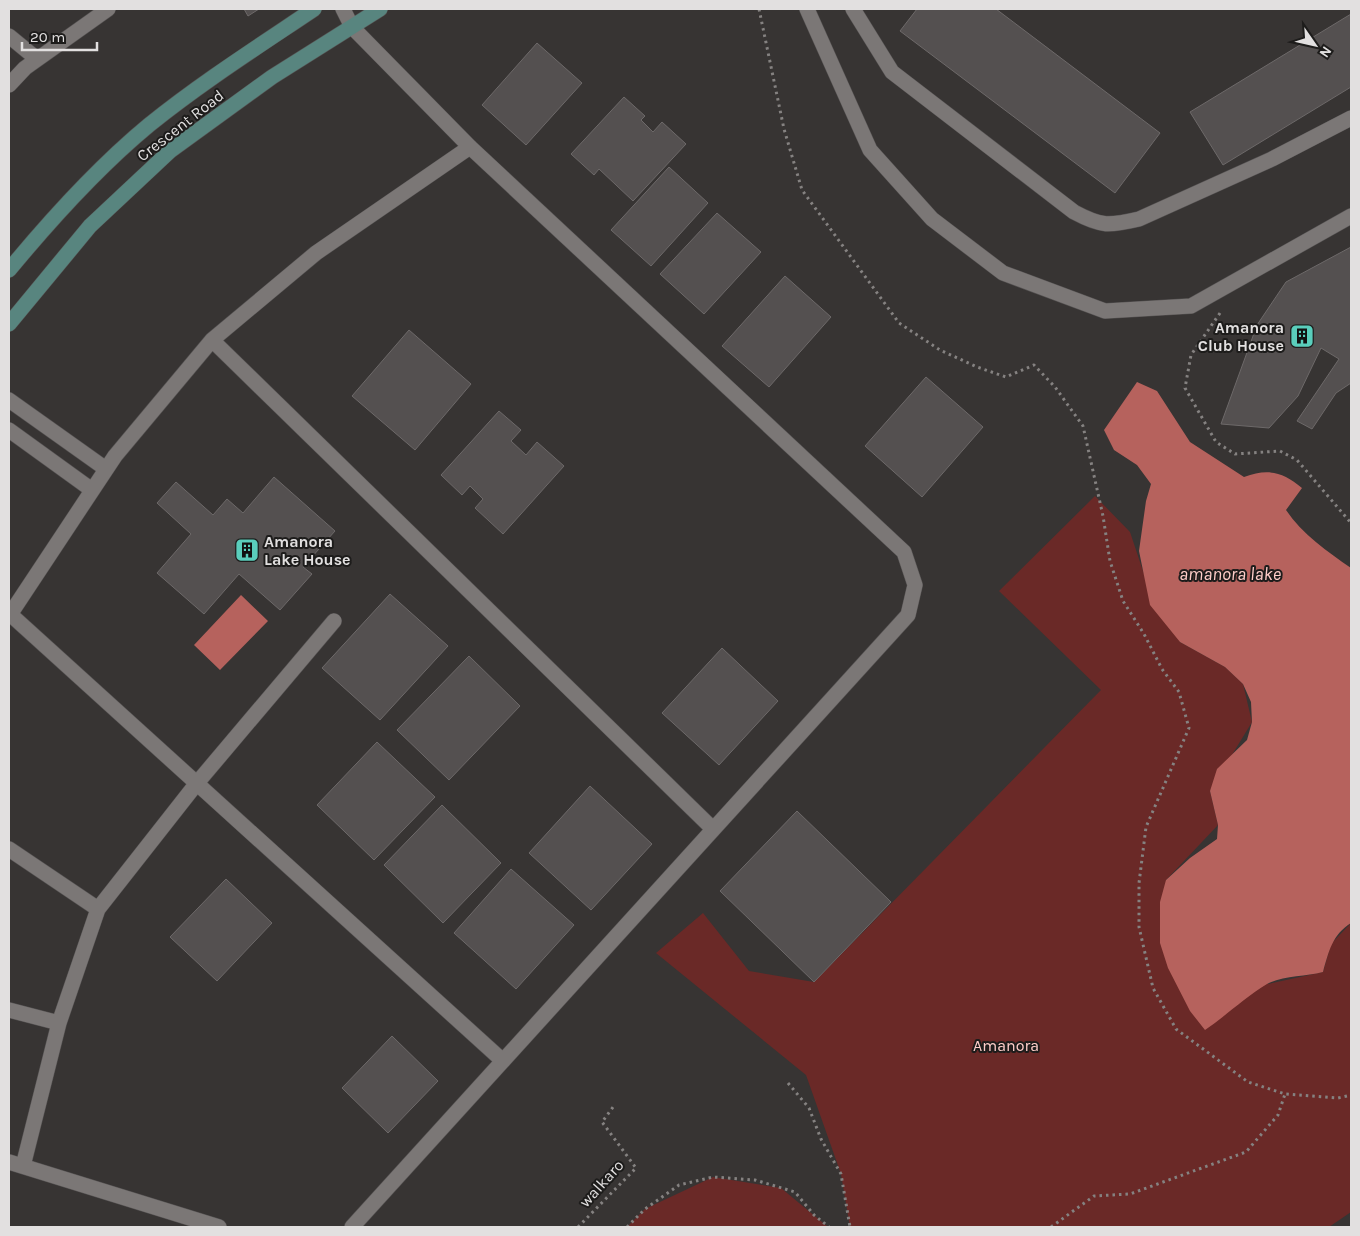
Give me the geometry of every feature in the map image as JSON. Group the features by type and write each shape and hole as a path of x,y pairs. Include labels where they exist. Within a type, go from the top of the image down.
{"main road":[{"name":"Crescent Road","path":"9,270 66,202 149,125 254,49 314,9"},
{"name":"Crescent Road","path":"9,324 90,226 170,151 272,77 380,9"}],"street":[{"path":"9,85 37,59 108,9"},
{"path":"343,9 352,27 470,147 904,552 915,585 908,615 352,1227"},
{"path":"807,9 870,150 932,219 1003,273 1105,311 1191,306 1351,216"},
{"path":"853,9 892,72 1074,212 1098,224 1120,224 1140,219 1272,158 1351,118"},
{"path":"9,36 37,59"},
{"path":"470,147 316,253 212,340 106,469 9,615 503,1061"},
{"path":"212,340 713,830"},
{"path":"9,400 106,469"},
{"path":"9,430 92,490"},
{"path":"219,1227 16,1164 59,1023 98,909 197,783 334,621"},
{"path":"9,849 98,909"},
{"path":"9,1010 59,1023"}],"path":[{"path":"759,9 784,130 802,190 899,322 940,350 977,367 1006,377 1034,365 1055,387 1083,426 1103,516 1110,561 1123,601 1144,634 1162,668 1179,692 1189,728 1146,827 1139,883 1139,927 1153,988 1176,1029 1248,1082 1285,1094 1338,1098 1351,1096"},
{"path":"1224,307 1191,355 1185,388 1195,407 1216,442 1235,454 1280,451 1297,460 1351,523"},
{"path":"788,1083 809,1108 821,1139 841,1174 850,1227"},
{"path":"1051,1227 1058,1220 1094,1196 1130,1194 1246,1152 1278,1115 1285,1094"},
{"name":"walkaro","path":"578,1227 636,1168 602,1122 613,1107"},
{"path":"627,1227 645,1209 679,1185 713,1177 755,1180 795,1192 814,1215 829,1227"}],"green space":[{"name":"Amanora","path":"1095,496 1130,532 1147,583 1180,642 1225,667 1243,684 1252,722 1210,791 1218,825 1166,880 1268,984 1323,972 1331,944 1351,923 1351,1212 1329,1227 850,1227 841,1174 806,1075 656,953 703,913 749,971 814,982 1101,690 999,591"},
{"path":"713,1177 781,1188 828,1227 627,1227 645,1209"}],"water":[{"name":"amanora lake","path":"1137,382 1157,391 1190,442 1244,477 1268,472 1275,473 1288,478 1302,488 1286,510 1308,535 1351,568 1351,923 1335,938 1329,950 1323,972 1280,979 1267,984 1205,1030 1190,1011 1168,968 1160,943 1160,902 1166,880 1190,858 1217,839 1218,825 1210,791 1217,769 1247,740 1252,722 1251,702 1243,684 1225,667 1180,642 1150,605 1139,551 1146,501 1151,484 1137,465 1114,450 1104,430"},
{"path":"241,595 268,621 220,670 194,645"}],"building":[{"path":"244,9 259,9 248,16"},
{"path":"917,9 996,9 1160,133 1115,193 900,31"},
{"path":"1351,14 1351,87 1223,165 1190,112"},
{"path":"537,43 582,83 526,145 482,105"},
{"path":"624,97 645,116 641,120 653,132 662,122 686,144 633,201 599,169 594,175 571,154"},
{"path":"669,167 708,203 651,266 611,230"},
{"path":"717,213 761,252 704,314 660,274"},
{"name":"Amanora Club House","path":"1351,247 1351,383 1336,393 1312,429 1297,421 1339,359 1321,348 1298,396 1269,428 1221,424 1257,325 1286,282"},
{"path":"785,276 831,317 769,387 722,346"},
{"path":"409,330 471,384 415,450 352,396"},
{"path":"926,377 983,427 922,497 865,446"},
{"path":"499,411 521,430 511,441 526,455 537,442 564,466 503,534 475,508 483,499 470,486 462,495 441,475"},
{"name":"Amanora Lake House","path":"274,477 335,531 303,567 312,574 280,610 239,574 204,614 157,573 191,534 157,503 176,482 213,515 227,499 243,513"},
{"path":"390,594 448,646 380,720 322,668"},
{"path":"722,648 778,701 719,765 662,713"},
{"path":"469,656 520,706 449,780 397,730"},
{"path":"377,742 435,797 374,860 317,805"},
{"path":"590,786 652,844 591,910 529,853"},
{"path":"442,805 501,863 443,923 384,865"},
{"path":"797,811 891,902 814,982 720,891"},
{"path":"511,869 574,925 516,989 454,933"},
{"path":"226,879 272,923 217,981 170,937"},
{"path":"392,1036 438,1081 388,1133 342,1088"}],"place":[{"name":"Amanora Club House","path":"1302,336"},
{"name":"Amanora Lake House","path":"247,550"}]}
